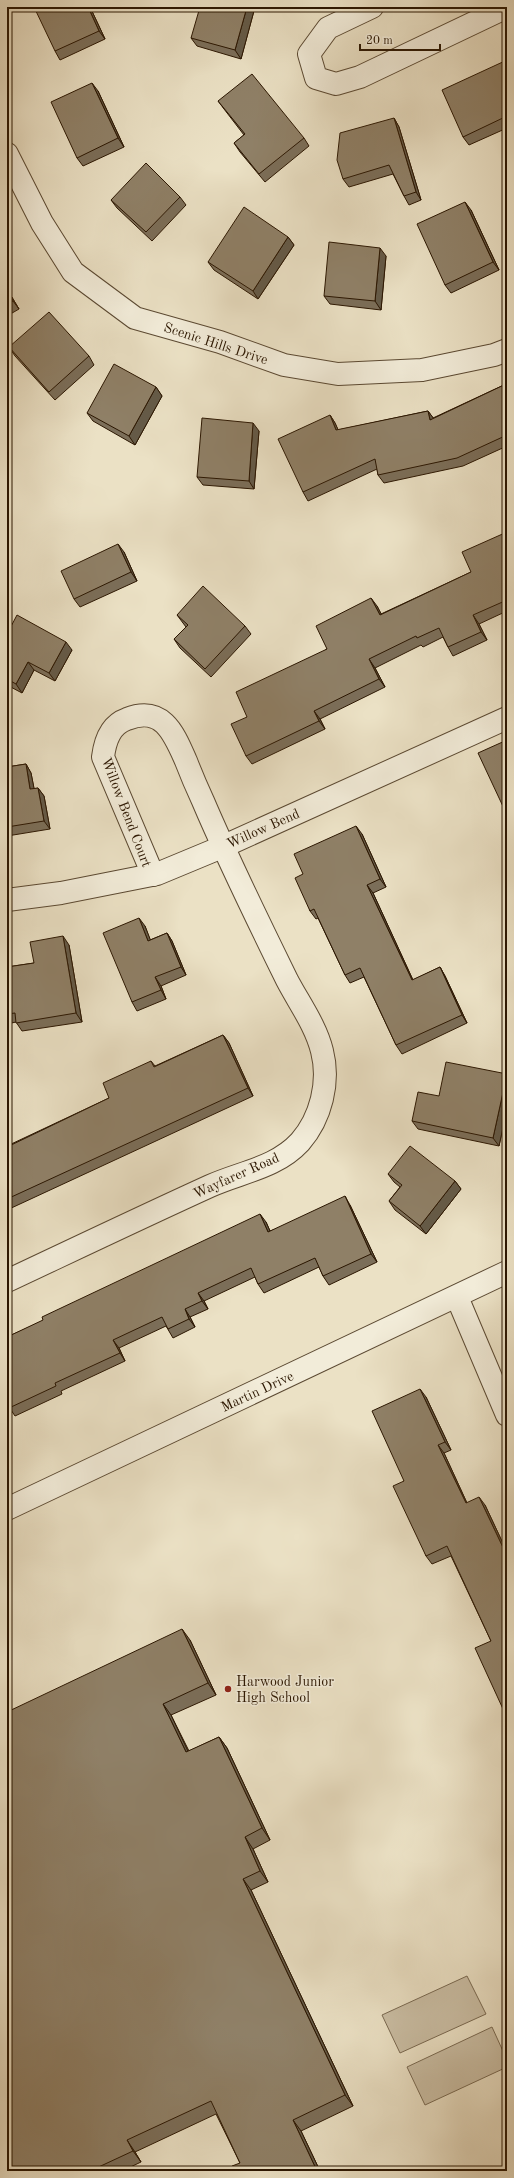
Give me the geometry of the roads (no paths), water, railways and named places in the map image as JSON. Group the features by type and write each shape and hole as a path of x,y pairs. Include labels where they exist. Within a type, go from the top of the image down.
{"street":[{"path":"372,7 328,28 309,54 316,78 336,84 360,77 507,7"},
{"name":"Scenic Hills Drive","path":"7,154 42,223 73,272 135,318 220,342 284,366 338,374 422,370 494,355 507,350"},
{"name":"Willow Bend Court","path":"152,875 103,757 105,742 110,732 125,719 136,716 147,716 162,722 174,733 222,847"},
{"name":"Willow Bend","path":"7,900 72,891 152,875 222,847 507,718"},
{"name":"Wayfarer Road","path":"7,1281 209,1186 276,1161 299,1142 312,1124 322,1098 325,1066 322,1049 222,847"},
{"name":"Martin Drive","path":"7,1509 507,1272"},
{"path":"457,1297 507,1415"}],"place":[{"name":"Harwood Junior High School","path":"228,1689"}]}
